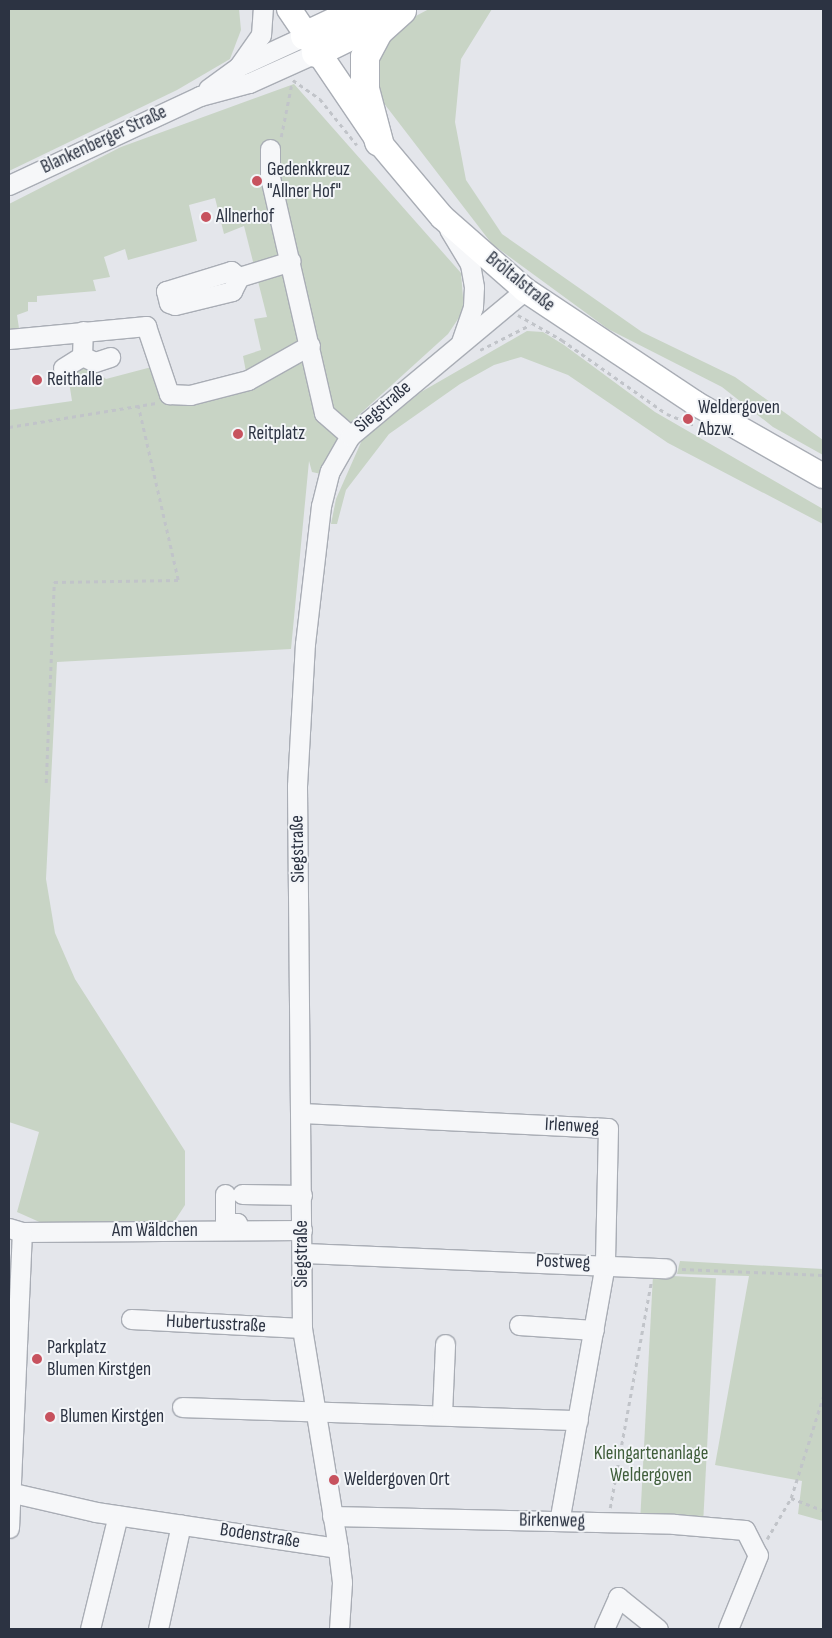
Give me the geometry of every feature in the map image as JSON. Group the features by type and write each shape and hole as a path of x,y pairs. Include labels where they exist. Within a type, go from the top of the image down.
{"highway":[{"path":"311,44 362,9"},
{"path":"311,44 404,10"},
{"path":"379,142 365,89 365,57 379,31 404,10"}],"main road":[{"name":"Bröltalstraße","path":"289,9 379,142 442,217 526,290 695,403 823,476"}],"street":[{"path":"238,67 261,35 263,9"},
{"name":"Blankenberger Straße","path":"200,96 238,67 311,44"},
{"name":"Blankenberger Straße","path":"9,185 200,96 249,83 311,44"},
{"path":"270,149 270,177 291,261 324,413 350,436"},
{"path":"442,217 470,264 474,287 469,347"},
{"path":"239,277 291,261"},
{"name":"Siegstraße","path":"339,1629 342,1582 338,1548 313,1414 302,1328 298,786 305,644 320,506 330,471 350,436 469,347 526,290"},
{"path":"9,339 83,331 148,328 168,401 248,380 310,345"},
{"path":"82,356 83,331"},
{"path":"82,356 95,362 110,357"},
{"path":"63,368 82,356"},
{"name":"Irlenweg","path":"301,1113 608,1128 605,1264 559,1521"},
{"path":"236,1230 236,1223 225,1223 233,1194 302,1194"},
{"path":"9,1528 16,1230"},
{"name":"Am Wäldchen","path":"16,1230 302,1230"},
{"name":"Postweg","path":"302,1253 605,1264 660,1268"},
{"name":"Hubertusstraße","path":"131,1319 302,1328"},
{"path":"520,1325 594,1330"},
{"path":"442,1414 445,1344"},
{"path":"182,1408 313,1414 442,1414 578,1420"},
{"name":"Bodenstraße","path":"10,1493 118,1515 338,1548"},
{"path":"90,1629 118,1515"},
{"name":"Birkenweg","path":"332,1516 607,1522 745,1530 758,1555"},
{"path":"158,1629 181,1524"},
{"path":"728,1629 758,1555"},
{"path":"604,1629 618,1597 658,1629"}],"path":[{"path":"270,149 285,132 292,80"},
{"path":"469,347 530,325"},
{"path":"9,427 168,401"},
{"path":"46,782 54,582 178,580 138,406"},
{"path":"607,1522 660,1268 823,1275"},
{"path":"758,1555 791,1498 823,1398"},
{"path":"791,1498 823,1510"}],"green space":[{"path":"9,9 239,9 241,30 230,59 177,90 9,171"},
{"path":"429,9 492,9 461,59 455,122 466,180 502,234 642,332 735,377 823,440 823,455 773,427 722,387 608,329 492,244 376,93 372,68 397,26"},
{"path":"294,84 461,273 464,310 448,334 350,423 321,474 312,472 309,461 291,649 57,662 46,879 55,933 75,979 185,1151 185,1205 174,1222 44,1224 17,1212 39,1132 9,1122 9,410 72,401 68,375 83,362 106,379 163,364 170,390 246,372 243,356 261,350 254,319 267,317 244,226 224,234 215,198 189,205 197,241 128,260 125,249 104,257 110,277 93,280 96,291 37,296 37,302 28,302 28,311 17,315 20,335 9,336 9,204 121,147"},
{"path":"527,331 543,332 564,345 655,412 823,509 823,524 668,443 568,375 521,357 494,365 460,384 389,434 346,490 337,524 331,524 336,499 362,440 421,392"},
{"path":"680,1261 823,1269 823,1521 798,1514 802,1481 715,1465 749,1276 677,1274"},
{"name":"Kleingartenanlage Weldergoven","path":"653,1275 716,1278 703,1521 640,1518"}],"place":[{"name":"Gedenkkreuz \"Allner Hof\"","path":"257,181"},
{"name":"Allnerhof","path":"206,217"},
{"name":"Reithalle","path":"37,380"},
{"name":"Weldergoven Abzw.","path":"688,419"},
{"name":"Reitplatz","path":"238,434"},
{"name":"Parkplatz Blumen Kirstgen","path":"37,1359"},
{"name":"Blumen Kirstgen","path":"50,1417"},
{"name":"Weldergoven Ort","path":"334,1480"}]}
